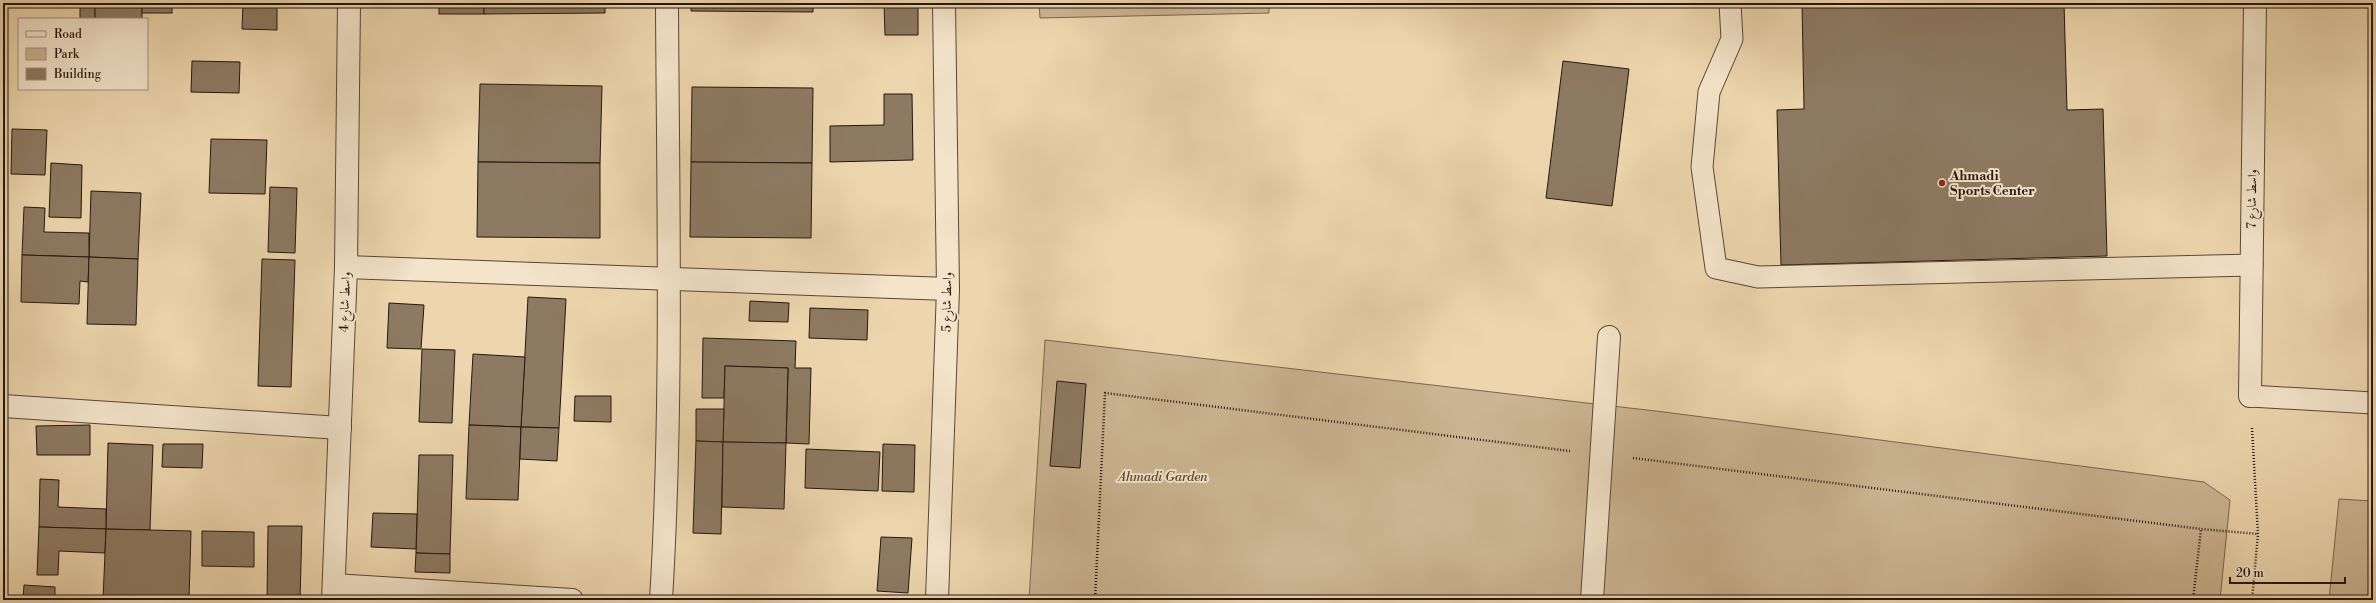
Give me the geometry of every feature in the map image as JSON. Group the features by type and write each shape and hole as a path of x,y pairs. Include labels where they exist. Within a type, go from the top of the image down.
{"street":[{"name":"واسط شارع 4","path":"333,593 346,267 349,3"},
{"path":"661,600 667,504 669,277 667,3"},
{"name":"واسط شارع 5","path":"937,600 948,289 944,3"},
{"name":"واسط شارع 7","path":"2250,396 2255,3"},
{"path":"346,267 669,277 948,289"},
{"path":"1592,600 1609,337"},
{"path":"3,406 340,428"},
{"path":"333,593 572,600"}],"lane":[{"path":"1730,3 1732,39 1709,92 1702,167 1716,268 1758,277 2252,266"},
{"path":"2250,396 2373,403"}],"path":[{"path":"1095,600 1105,393 2200,529 2258,534"},
{"path":"2250,396 2258,534 2252,600"},
{"path":"2193,600 2200,529"}],"green space":[{"path":"1039,3 1269,3 1269,13 1040,18"},
{"name":"Ahmadi Garden","path":"1045,340 1664,412 2204,482 2230,500 2220,600 1029,600"},
{"path":"2339,499 2373,501 2373,600 2329,600"}],"building":[{"path":"80,3 95,3 95,18 80,18"},
{"path":"95,3 142,3 142,18 95,18"},
{"path":"142,3 172,3 172,13 142,13"},
{"path":"243,3 277,3 277,30 242,29"},
{"path":"439,3 484,3 484,14 439,14"},
{"path":"484,3 605,3 605,13 484,14"},
{"path":"691,3 813,3 813,12 691,11"},
{"path":"884,3 918,3 918,35 885,35"},
{"name":"Ahmadi Sports Center","path":"1802,3 2064,3 2067,110 2103,109 2107,256 1781,265 1777,110 1804,109"},
{"path":"192,61 240,62 239,93 191,92"},
{"path":"1563,61 1629,69 1612,206 1546,198"},
{"path":"480,84 602,86 600,163 478,162"},
{"path":"692,87 813,88 812,163 691,162"},
{"path":"884,94 912,94 913,160 830,162 830,126 884,125"},
{"path":"12,129 47,130 45,175 11,174"},
{"path":"211,139 267,140 265,194 209,193"},
{"path":"478,162 600,163 600,238 477,237"},
{"path":"691,162 812,163 811,238 690,237"},
{"path":"51,163 82,165 81,218 49,217"},
{"path":"270,187 297,188 295,253 268,252"},
{"path":"91,191 141,193 138,259 89,257"},
{"path":"24,207 45,208 44,232 89,233 89,257 22,255"},
{"path":"22,255 89,257 88,282 80,281 79,304 21,302"},
{"path":"89,257 138,259 136,325 87,324"},
{"path":"262,259 295,260 291,387 258,386"},
{"path":"528,297 566,299 559,428 521,427"},
{"path":"750,301 789,303 788,322 749,321"},
{"path":"389,303 424,305 421,349 387,348"},
{"path":"810,308 868,310 867,340 809,338"},
{"path":"703,338 796,341 795,368 811,368 809,444 786,443 788,368 725,366 724,398 702,398"},
{"path":"422,349 455,350 452,423 419,422"},
{"path":"473,354 525,357 521,427 469,425"},
{"path":"725,366 788,368 786,443 723,442"},
{"path":"1057,381 1086,384 1080,468 1050,466"},
{"path":"575,396 611,396 611,422 574,421"},
{"path":"696,409 724,409 723,442 696,441"},
{"path":"90,425 90,455 37,455 36,426"},
{"path":"469,425 521,427 518,500 466,499"},
{"path":"521,427 559,428 557,461 520,459"},
{"path":"696,441 723,442 721,534 693,533"},
{"path":"723,442 786,443 784,509 722,507"},
{"path":"108,443 153,445 150,530 106,529"},
{"path":"163,444 203,444 202,468 162,467"},
{"path":"883,444 915,445 914,492 882,491"},
{"path":"806,449 880,452 878,491 805,488"},
{"path":"419,455 453,455 450,554 416,553"},
{"path":"40,479 59,480 58,507 106,509 106,529 39,527"},
{"path":"373,513 417,514 416,549 371,547"},
{"path":"268,526 302,526 300,600 267,600"},
{"path":"39,527 106,529 105,553 59,551 58,575 37,575"},
{"path":"106,529 191,531 189,600 103,600"},
{"path":"202,531 254,532 254,567 202,566"},
{"path":"881,537 912,538 908,593 877,591"},
{"path":"416,553 450,554 450,573 415,572"},
{"path":"24,585 55,587 55,600 23,600"}],"place":[{"name":"Ahmadi Sports Center","path":"1942,183"}]}
